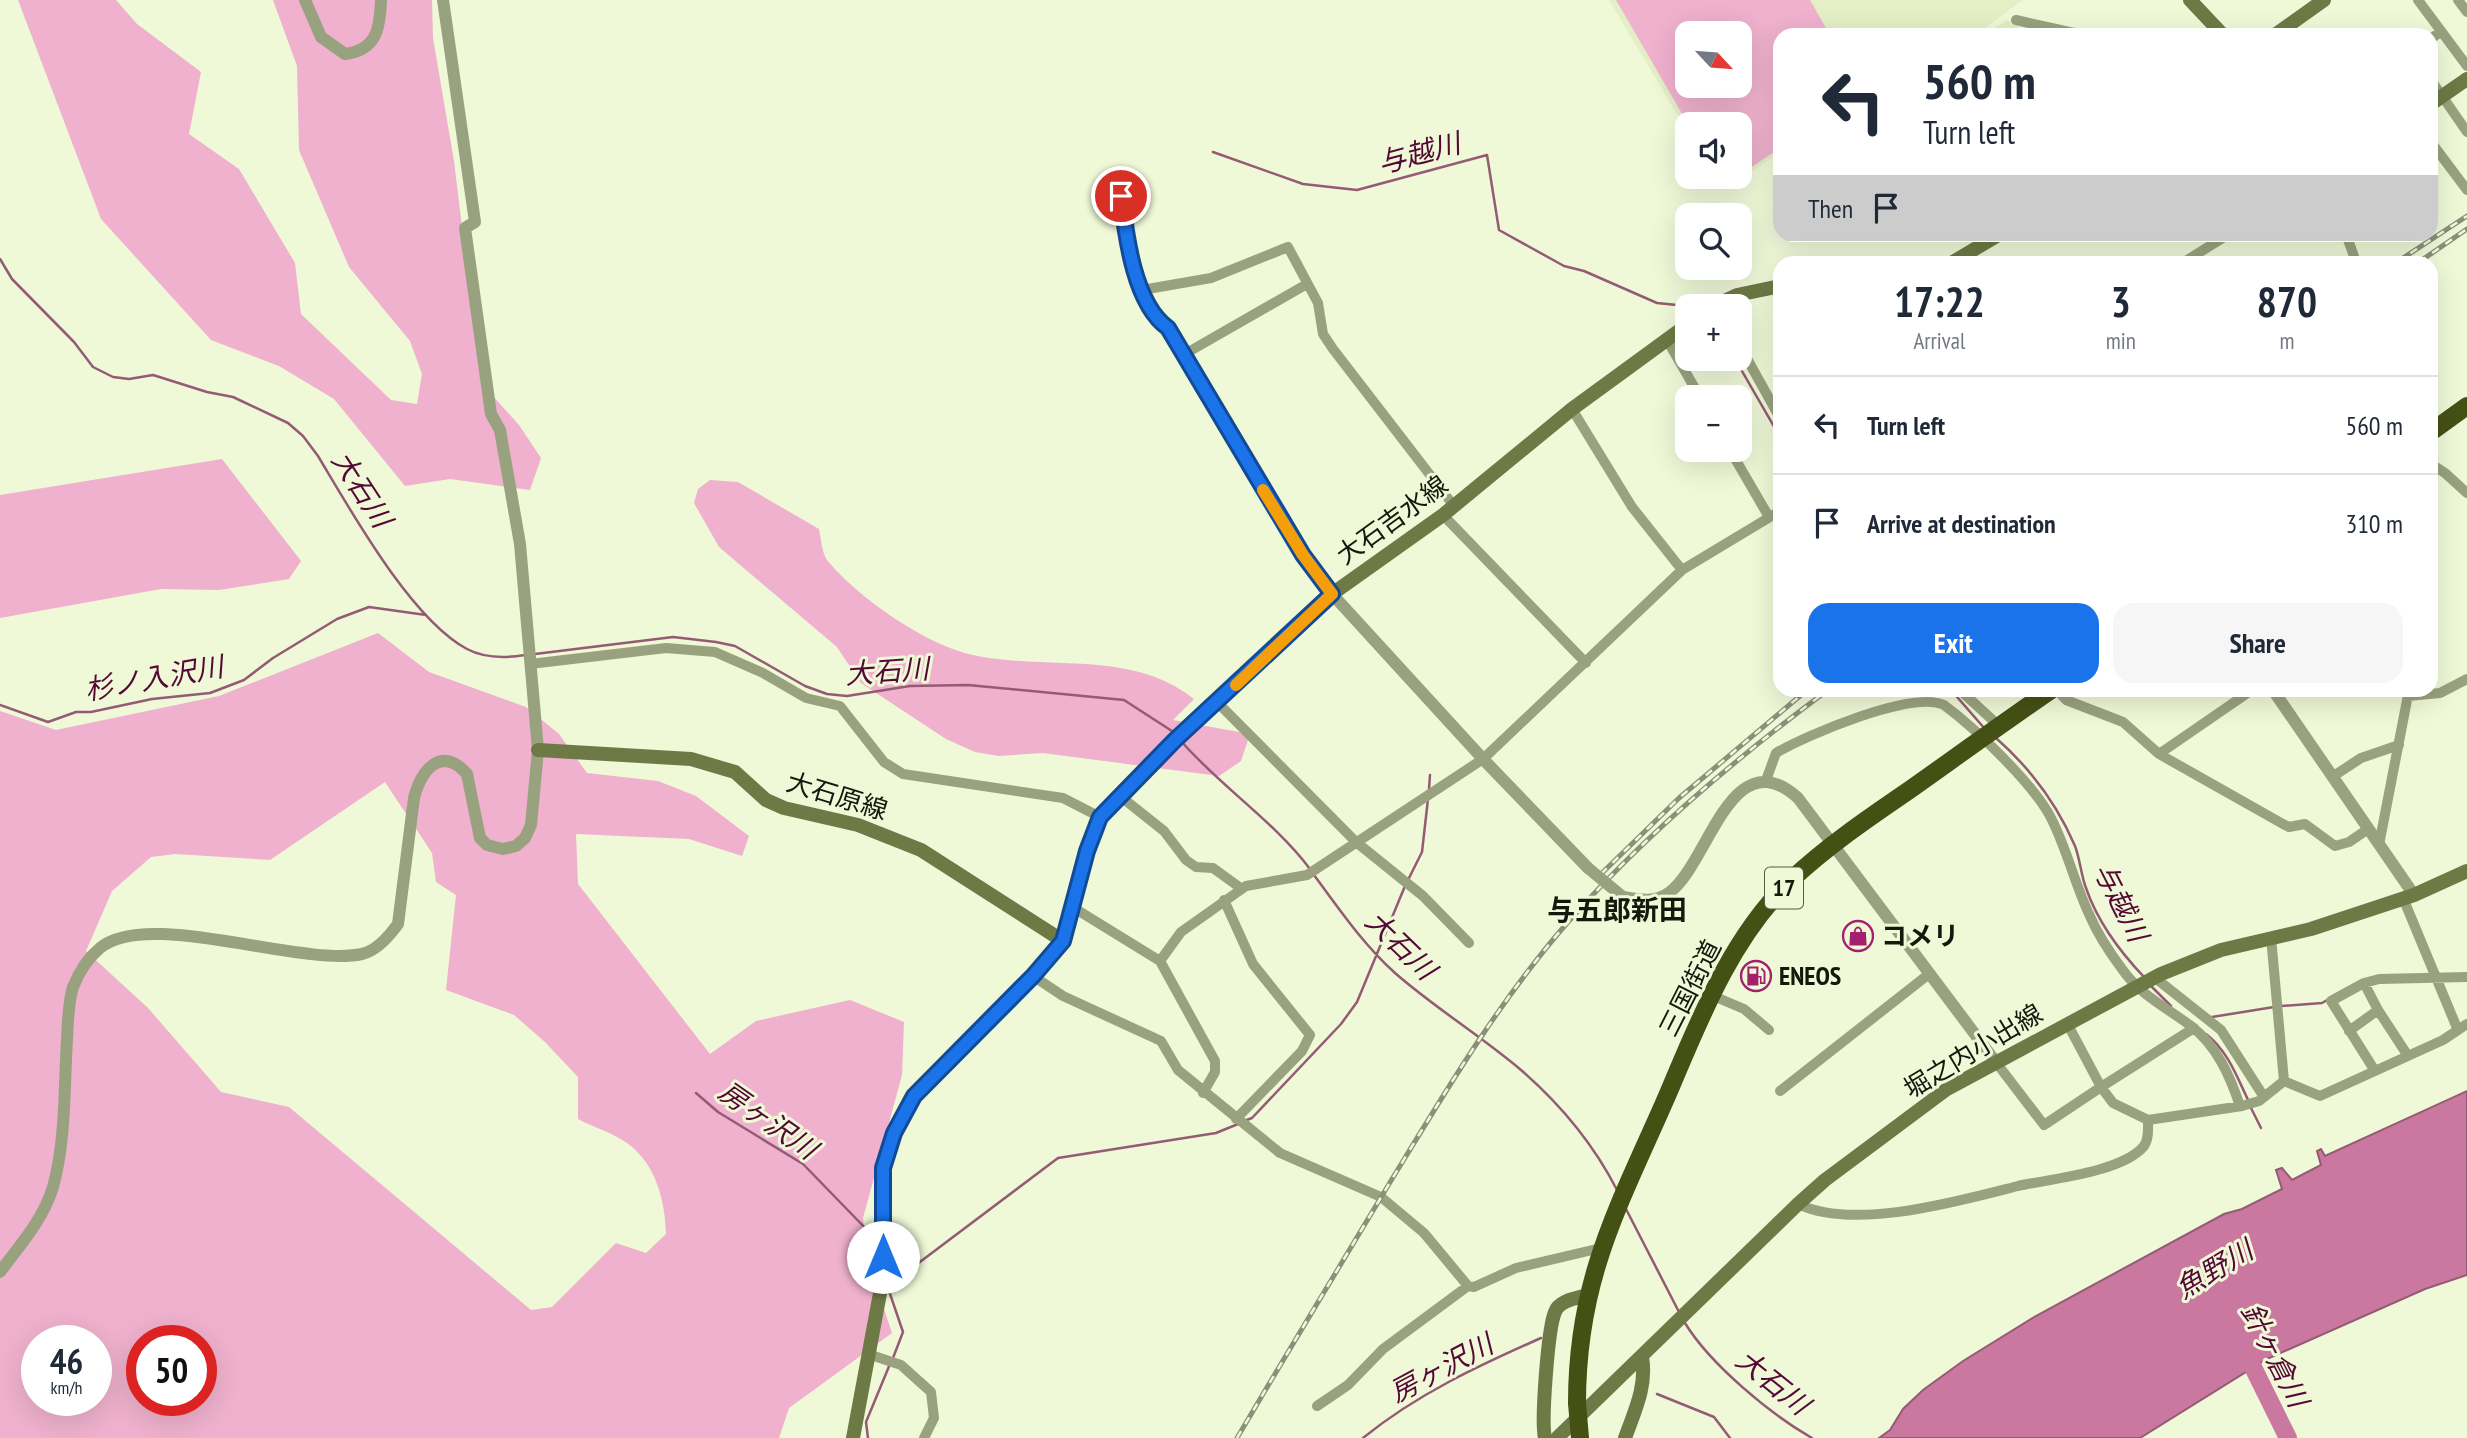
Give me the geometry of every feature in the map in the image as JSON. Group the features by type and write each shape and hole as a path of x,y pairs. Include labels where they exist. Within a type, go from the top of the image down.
{"highway":[{"path":"2438,427 2467,406"},
{"name":"三国街道","path":"1580,1438 1577,1371 1588,1295 1612,1215 1711,995 1759,916 1789,883 1830,845 2041,697"}],"main road":[{"path":"2190,0 2216,28"},
{"path":"2285,28 2324,0"},
{"path":"2438,99 2467,79"},
{"path":"1963,256 1987,242"},
{"path":"1742,294 1773,287"},
{"name":"大石吉水線","path":"853,1438 881,1287 883,1168 894,1133 914,1096 1033,976 1063,941 1074,908 1087,851 1100,817 1179,737 1332,594 1449,510 1572,409 1675,334"},
{"name":"大石原線","path":"538,750 691,759 735,772 766,800 783,808 858,825 921,850 1063,941"},
{"name":"堀之内小出線","path":"1557,1438 1798,1204 1825,1180 1947,1089 2146,982 2221,950 2312,929 2409,896 2467,871"},
{"path":"1545,1438 1548,1359 1555,1311 1561,1304 1588,1295"},
{"path":"1625,1438 1642,1391 1645,1375 1642,1357"}],"street":[{"path":"305,0 321,37 331,47 345,54 359,52 370,45 380,23 381,0"},
{"path":"0,1272 31,1231 52,1187 60,1141 70,998 80,973 107,942 120,938 167,935 310,953 349,954 369,951 398,924 414,798 419,778 427,768 447,761 460,766 467,774 480,838 487,845 503,849 516,846 525,838 531,825 538,750 514,497 500,430 491,414 465,228 475,222 443,0"},
{"path":"2418,0 2467,66"},
{"path":"2458,0 2467,12"},
{"path":"2016,20 2052,28"},
{"path":"2438,102 2467,132"},
{"path":"2438,151 2467,190"},
{"path":"1121,196 1126,237 1142,290 1155,318 1168,328 1303,555 1332,594 1483,759 1588,867 1623,897 1646,901 1668,893 1684,879 1698,859 1725,804 1743,788 1765,783 1777,784 1798,798 1830,845 2044,1125 2194,1028"},
{"path":"2193,256 2216,242"},
{"path":"1142,290 1211,278 1288,247 1318,303 1324,334 1332,349 1449,510 1586,663"},
{"path":"1183,355 1307,284"},
{"path":"1667,340 1693,385"},
{"path":"1752,368 1773,405"},
{"path":"1572,409 1632,507 1682,570"},
{"path":"1737,462 1769,517"},
{"path":"2438,468 2467,493"},
{"path":"1160,961 1181,932 1241,889 1307,875 1483,759 1682,570 1773,514"},
{"path":"530,662 666,649 715,652 763,673 806,698 840,706 884,762 903,774 1063,798 1100,817"},
{"path":"2438,693 2467,679"},
{"path":"1765,783 1776,753 1802,738 1865,717 1886,706 1942,697"},
{"path":"1953,697 1981,739 2010,764 2051,817 2089,917 2146,982 2209,1044 2229,1072 2241,1106"},
{"path":"1955,697 1999,726"},
{"path":"2063,697 2123,722 2159,754 2289,827 2305,824 2335,846 2349,842 2368,829"},
{"path":"2159,754 2242,697"},
{"path":"2278,697 2379,845 2409,896 2439,979 2462,1026 2443,1040 2320,1096 2284,1081"},
{"path":"2379,845 2408,697"},
{"path":"1218,703 1356,842 1423,896 1469,943"},
{"path":"2332,777 2361,758 2399,745"},
{"path":"1120,796 1164,831 1186,860 1196,867 1213,869 1227,876 1241,889"},
{"path":"1224,900 1253,964 1310,1035 1302,1051 1236,1119"},
{"path":"1074,908 1160,961 1215,1061 1215,1072 1203,1093"},
{"path":"2271,937 2284,1081"},
{"path":"1780,1091 1929,974"},
{"path":"1033,976 1063,996 1161,1041 1178,1070 1280,1153 1381,1197 1424,1233 1468,1286 1475,1287 1516,1268 1601,1248"},
{"path":"2375,1071 2331,1001 2364,983 2379,979 2467,976"},
{"path":"2146,982 2221,1034 2261,1099"},
{"path":"2364,983 2378,1010 2409,1056"},
{"path":"1711,995 1744,1009 1769,1030"},
{"path":"2349,1031 2378,1010"},
{"path":"2067,1023 2101,1087 2113,1102 2148,1120 2241,1106 2261,1099 2284,1081"},
{"path":"2209,1044 2221,1034"},
{"path":"1798,1204 1821,1213 1905,1211 1958,1203 2112,1166 2144,1146 2149,1134 2148,1120"},
{"path":"1317,1406 1348,1385 1382,1349 1468,1286"},
{"path":"868,1354 901,1366 931,1392 934,1418 924,1438"}],"shaded area":[{"path":"18,0 116,0 137,24 201,72 189,134 239,169 295,263 301,314 391,400 417,404 422,374 410,341 349,267 299,150 297,66 273,0 432,0 433,38 454,161 481,383 519,425 541,458 530,490 450,479 405,486 334,399 279,366 211,340 101,219"},
{"path":"1609,0 2023,0 1985,28 1773,28 1773,158 1752,171 1752,112 1676,112"},
{"path":"1616,0 1810,0 1826,28 1773,28 1773,153 1752,167 1752,112 1681,112"},
{"path":"2007,20 2019,28 1994,28"},
{"path":"222,459 301,561 289,579 219,590 161,589 0,618 0,495"},
{"path":"710,480 738,482 819,529 825,557 840,574 874,604 914,630 954,650 973,655 1029,662 1116,667 1170,683 1194,699 1173,720 1250,734 1241,761 1219,776 1043,753 999,756 975,752 946,739 861,683 837,647 719,547 694,503 698,489"},
{"path":"378,633 429,672 526,707 559,734 587,773 658,781 696,796 749,836 742,856 689,839 576,834 578,884 710,1054 756,1021 850,1000 904,1022 902,1075 863,1218 868,1261 892,1333 789,1408 779,1438 0,1438 0,711 56,730 219,696","holes":["385,782 432,853 436,882 456,895 446,990 514,1015 545,1042 578,1077 578,1119 616,1136 637,1152 652,1172 661,1196 666,1234 646,1253 616,1243 552,1307 531,1310 289,1107 221,1092 148,1008 86,951 112,891 151,857 175,854 270,860"]}],"water":[{"name":"魚野川","path":"2467,1091 2467,1275 2425,1289 2267,1359 2140,1438 1879,1438 1890,1430 1903,1409 1923,1390 1963,1361 2034,1317 2224,1214 2242,1209 2282,1189 2276,1170 2282,1168 2292,1180 2321,1165 2317,1151 2321,1149 2325,1156"}],"waterway":[{"name":"与越川","path":"1213,152 1303,184 1357,190 1487,155 1499,230 1564,266 1584,271 1657,303 1675,305"},
{"name":"大石川","path":"0,259 12,279 74,342 93,367 113,377 129,379 153,375 233,397 288,423 303,436 318,456 384,562 425,614 446,634 474,652 511,657 525,655"},
{"name":"与越川","path":"1742,371 1773,425"},
{"name":"杉ノ入沢川","path":"0,705 48,722 76,712 91,712 152,699 210,693 244,680 273,658 337,619 369,607 426,615"},
{"name":"大石川","path":"535,654 673,637 716,642 735,646 805,686 827,694 847,696 910,686 968,685 1124,700 1175,733"},
{"name":"与越川","path":"1957,697 1985,729"},
{"name":"与越川","path":"1996,738 2031,774 2051,801 2075,846 2084,883 2103,925 2145,978"},
{"name":"大石川","path":"1181,741 1280,835 1310,869"},
{"path":"1429,789 1430,775"},
{"path":"1408,880 1422,852 1428,799"},
{"name":"大石川","path":"1314,875 1383,962 1521,1070 1549,1096 1587,1141 1617,1190"},
{"path":"1244,1121 1252,1118 1341,1024 1357,1002 1405,886"},
{"name":"与越川","path":"2151,986 2171,1006"},
{"path":"2281,1006 2322,1003 2329,999"},
{"path":"2212,1017 2274,1007"},
{"name":"与越川","path":"2206,1034 2226,1056 2249,1102"},
{"name":"房ヶ沢川","path":"696,1093 718,1112 803,1164 871,1234 876,1249"},
{"name":"与越川","path":"2251,1108 2261,1128"},
{"path":"888,1286 1058,1158 1216,1133 1238,1124"},
{"name":"大石川","path":"1626,1209 1679,1312"},
{"name":"房ヶ沢川","path":"887,1285 903,1332 893,1358"},
{"name":"大石川","path":"1685,1323 1709,1355 1742,1387 1778,1416 1812,1438"},
{"name":"房ヶ沢川","path":"1363,1438 1426,1394 1541,1338"},
{"name":"針ヶ倉川","path":"2243,1347 2288,1438"},
{"name":"房ヶ沢川","path":"868,1438 866,1422 890,1364"},
{"name":"房ヶ沢川","path":"1657,1394 1714,1417 1730,1438"}],"railway":[{"path":"2438,235 2467,216"},
{"path":"2428,256 2467,229"},
{"path":"2406,256 2427,242"},
{"path":"1601,874 1679,798 1799,697"},
{"path":"1237,1438 1451,1083 1495,1016 1542,953 1597,890 1659,829 1725,771 1819,697"}],"slow traffic":[{"path":"1236,685 1332,594 1303,555 1263,490"}],"place":[{"name":"コメリ","path":"1858,936"},
{"name":"ENEOS","path":"1756,976"}],"district":[{"name":"与五郎新田","path":"1617,910"}],"route":[{"path":"883,1257 883,1168 894,1133 914,1096 1033,976 1063,941 1074,908 1087,851 1100,817 1175,740 1218,703 1332,594 1303,555 1211,405 1168,328 1155,318 1142,290 1126,237 1121,196"}]}
